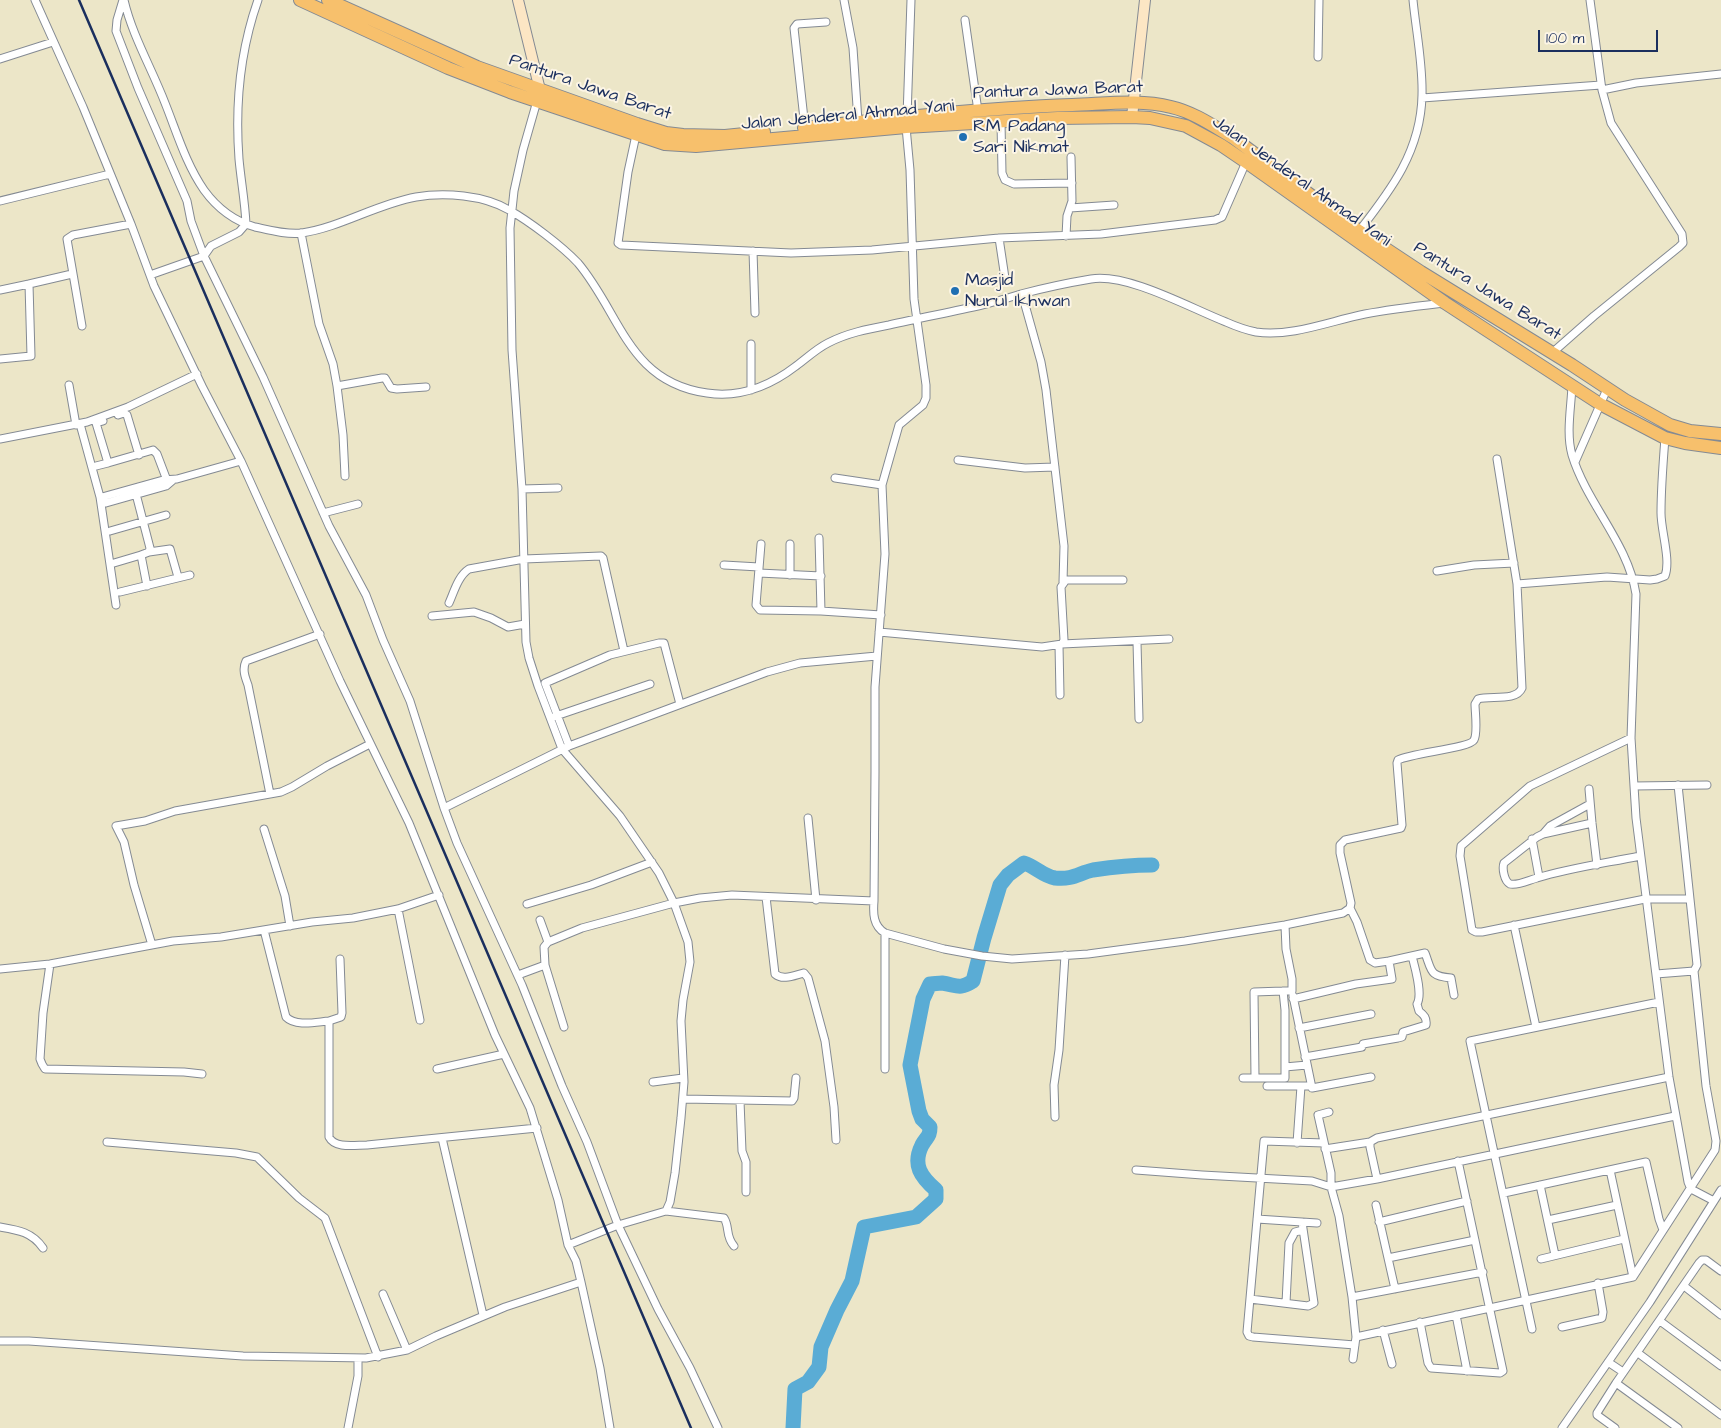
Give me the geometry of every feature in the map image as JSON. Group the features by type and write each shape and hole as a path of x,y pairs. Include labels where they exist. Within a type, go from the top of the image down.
{"highway":[{"name":"Jalan Jenderal Ahmad Yani","path":"300,0 448,68 538,95 636,135 665,144 696,146 906,122 1001,122 1058,118 1132,117 1150,118 1186,126 1221,145 1445,303 1600,404 1665,438 1721,448"},
{"name":"Pantura Jawa Barat","path":"328,0 538,95 666,133 725,136 858,121 906,122 978,111 1052,106 1133,103 1170,107 1186,112 1210,124 1245,147 1359,231 1645,412 1670,425 1690,431 1721,434"}],"street":[{"path":"35,0 83,106 154,286 196,374 241,461 370,744 409,823 504,1054 530,1108 558,1200 568,1245 576,1261 600,1368 610,1428"},
{"path":"124,0 127,15 149,62 192,170 215,204 229,216 246,224 271,230 301,233 418,196 476,197 490,200 511,211 563,248 579,265 595,287 627,342 648,366 661,377 689,389 708,394 730,395 766,385 784,375 819,348 832,340 847,335 1093,279 1115,279 1148,289 1256,332 1300,330 1367,314 1445,303"},
{"path":"124,0 117,20 116,31 138,88 187,201 191,222 204,256 263,377 323,513 362,586 382,640 410,701 444,808 464,860 518,975 587,1142 618,1225 658,1310 690,1368 718,1428"},
{"path":"150,275 204,256 211,246 239,232 246,224 245,198 239,157 238,92 246,38 258,0"},
{"path":"518,0 538,95 523,150 511,211 509,267 512,350 522,489 525,624 529,658 542,685 566,747 620,816 652,862 674,903 686,932 690,962 683,1000 683,1099 675,1173 670,1202 666,1211"},
{"path":"844,0 853,48 858,121"},
{"path":"911,0 906,122 913,245 912,274 925,372 926,398 920,408 898,425 882,485 885,554 874,688 876,770 875,922 885,933 944,949 1012,959 1185,941 1285,925 1343,913 1350,908"},
{"path":"1132,117 1145,0"},
{"path":"1318,57 1319,0"},
{"path":"1359,231 1378,207 1406,163 1415,142 1422,98 1413,0"},
{"path":"1552,353 1683,243 1682,234 1611,124 1602,88 1590,0"},
{"path":"965,20 978,111"},
{"path":"805,128 794,28 797,24 826,22"},
{"path":"0,59 53,42"},
{"path":"1422,98 1602,88 1721,74"},
{"path":"1001,122 1002,173 1005,180 1014,184 1072,183"},
{"path":"636,135 628,172 618,243 638,246 791,252 872,250 999,238 1066,236 1152,228 1219,219 1222,217 1246,162"},
{"path":"1066,236 1072,183 1071,157"},
{"path":"0,201 110,174"},
{"path":"1070,208 1114,205"},
{"path":"82,326 67,239 73,235 131,224"},
{"path":"301,233 319,324 333,364 337,386 344,435 345,476"},
{"path":"999,238 1005,278"},
{"path":"753,251 755,313"},
{"path":"0,290 72,274"},
{"path":"0,359 31,356 29,284"},
{"path":"1022,294 1041,362 1064,546 1063,582 1061,587 1064,640 1061,645 1060,695"},
{"path":"750,344 751,390"},
{"path":"0,439 78,425 128,407 196,374"},
{"path":"337,386 385,378 391,388 426,387"},
{"path":"68,385 100,497 116,605"},
{"path":"1572,386 1570,436 1572,456 1587,492 1614,538 1634,579 1636,594 1631,738 1640,856 1658,1002 1675,1116 1688,1182 1691,1189 1714,1200"},
{"path":"1575,462 1607,389"},
{"path":"108,463 96,423 124,413 127,415 139,455"},
{"path":"1517,584 1607,578 1657,579 1665,576 1667,571 1661,513 1665,438"},
{"path":"96,466 151,450 154,452 170,481"},
{"path":"1454,996 1451,978 1435,975 1430,970 1425,953 1375,963 1370,960 1357,922 1350,908 1351,903 1340,845 1345,840 1401,828 1398,760 1415,754 1459,747 1471,743 1475,738 1475,704 1478,699 1515,695 1521,692 1517,584 1497,459"},
{"path":"958,460 1025,468 1055,466"},
{"path":"149,552 134,492 241,461"},
{"path":"835,478 882,485"},
{"path":"522,489 558,488"},
{"path":"323,513 358,504"},
{"path":"110,531 166,515"},
{"path":"819,538 821,611"},
{"path":"761,544 756,605 760,610 821,611 881,615"},
{"path":"790,544 790,574"},
{"path":"114,562 149,552 170,549 178,577"},
{"path":"141,555 148,586"},
{"path":"449,603 461,577 469,569 524,559 601,556 624,651"},
{"path":"1437,571 1474,565 1514,563"},
{"path":"724,565 790,574 821,576"},
{"path":"120,592 190,574"},
{"path":"1063,582 1066,580 1123,580"},
{"path":"432,616 474,612 508,627 525,624"},
{"path":"879,632 1042,647 1169,639"},
{"path":"270,794 244,666 246,661 320,634"},
{"path":"1137,642 1139,719"},
{"path":"542,685 610,655 664,643 680,704"},
{"path":"444,808 566,747 783,667 810,662 876,656"},
{"path":"554,717 650,684"},
{"path":"1631,738 1530,786 1461,846 1460,856 1472,930 1476,932 1645,899 1690,899"},
{"path":"152,945 136,893 124,842 116,826 145,821 176,811 270,794 292,787 326,766 370,744"},
{"path":"1356,1337 1633,1276 1715,1150 1694,971 1697,965 1678,785"},
{"path":"1634,786 1707,785"},
{"path":"1589,789 1597,865"},
{"path":"1543,834 1550,826 1590,804"},
{"path":"808,818 816,900"},
{"path":"1592,823 1543,834 1532,839 1504,863 1507,882 1513,884 1640,856"},
{"path":"264,829 285,896 290,926"},
{"path":"1532,839 1539,877"},
{"path":"528,904 591,885 652,862"},
{"path":"0,969 50,964 173,941 221,937 353,918 398,909 439,895"},
{"path":"564,1027 545,965 544,947 548,942 582,928 674,903 719,896 874,901"},
{"path":"766,897 775,974 780,977 791,977 804,973 808,978 825,1041 834,1107 836,1140"},
{"path":"398,909 420,1020"},
{"path":"540,920 548,942"},
{"path":"1285,925 1286,949 1292,979 1292,995 1312,1088 1372,1077"},
{"path":"1514,925 1536,1027"},
{"path":"264,930 286,1018 290,1022 329,1021 341,1017 342,984 340,959"},
{"path":"885,933 885,1069"},
{"path":"1055,1117 1054,1085 1059,1050 1064,955"},
{"path":"1285,1067 1362,1047 1363,1044 1402,1037 1403,1032 1426,1025 1427,1021 1419,1011 1417,1004 1419,1001 1417,979 1412,956"},
{"path":"1255,1078 1254,992 1283,991 1292,995 1392,980 1389,961"},
{"path":"50,964 43,1012 40,1059 45,1069 202,1074"},
{"path":"518,975 545,965"},
{"path":"1656,974 1694,971"},
{"path":"1243,1078 1285,1078 1283,991"},
{"path":"1532,1329 1470,1041 1658,1002"},
{"path":"1299,1028 1371,1014"},
{"path":"329,1021 329,1137 331,1141 339,1145 367,1145 537,1128"},
{"path":"437,1069 504,1054"},
{"path":"1355,1345 1249,1336 1247,1332 1264,1141 1324,1146 1370,1142 1377,1138 1669,1077"},
{"path":"653,1082 684,1078"},
{"path":"683,1099 792,1101 796,1078"},
{"path":"1266,1086 1304,1086 1297,1143"},
{"path":"740,1101 742,1151 746,1162 746,1192"},
{"path":"1329,1112 1318,1115 1331,1173 1331,1187 1339,1216 1352,1297 1356,1337 1353,1359"},
{"path":"1136,1170 1312,1181 1331,1187 1675,1116"},
{"path":"442,1138 483,1315"},
{"path":"107,1142 258,1157 298,1198 325,1218 378,1357"},
{"path":"1370,1142 1377,1179"},
{"path":"1420,1322 1426,1357 1431,1368 1500,1373 1503,1371 1458,1162"},
{"path":"1504,1193 1646,1162 1658,1218 1663,1230"},
{"path":"1610,1170 1633,1276"},
{"path":"1540,1185 1556,1255"},
{"path":"1562,1428 1611,1365 1721,1190"},
{"path":"1379,1222 1467,1201"},
{"path":"1376,1205 1395,1289"},
{"path":"1548,1220 1618,1205"},
{"path":"568,1245 618,1225 666,1211 725,1218 727,1234 734,1246"},
{"path":"1257,1219 1302,1226 1317,1223"},
{"path":"1286,1303 1289,1243 1295,1232 1302,1226"},
{"path":"1250,1299 1308,1306 1314,1303 1302,1226"},
{"path":"0,1227 30,1234 43,1248"},
{"path":"1541,1259 1624,1239"},
{"path":"1388,1258 1476,1240"},
{"path":"1615,1428 1597,1415 1597,1413 1623,1372 1702,1260 1706,1260 1721,1271"},
{"path":"1352,1297 1482,1272"},
{"path":"0,1341 29,1340 243,1356 378,1357 407,1350 483,1315 581,1282"},
{"path":"1562,1327 1602,1318 1603,1312 1598,1283"},
{"path":"1684,1286 1721,1315"},
{"path":"383,1294 407,1350"},
{"path":"1456,1315 1467,1371"},
{"path":"1660,1321 1721,1366"},
{"path":"1383,1330 1392,1364"},
{"path":"1638,1352 1721,1415"},
{"path":"348,1428 358,1376 358,1358"},
{"path":"1611,1365 1623,1372"},
{"path":"1616,1383 1678,1428"}],"waterway":[{"path":"793,1428 795,1389 808,1382 819,1367 821,1347 852,1281 864,1227 916,1217 936,1199 936,1190 922,1175 918,1165 919,1152 929,1135 930,1127 922,1119 919,1111 910,1065 923,999 930,984 942,983 961,986 973,981 1000,885 1008,875 1024,863 1055,878 1071,877 1093,870 1152,865"}],"railway":[{"path":"79,0 691,1428"}],"place":[{"name":"RM Padang Sari Nikmat","path":"963,137"},
{"name":"Masjid Nurul Ikhwan","path":"955,291"}]}
